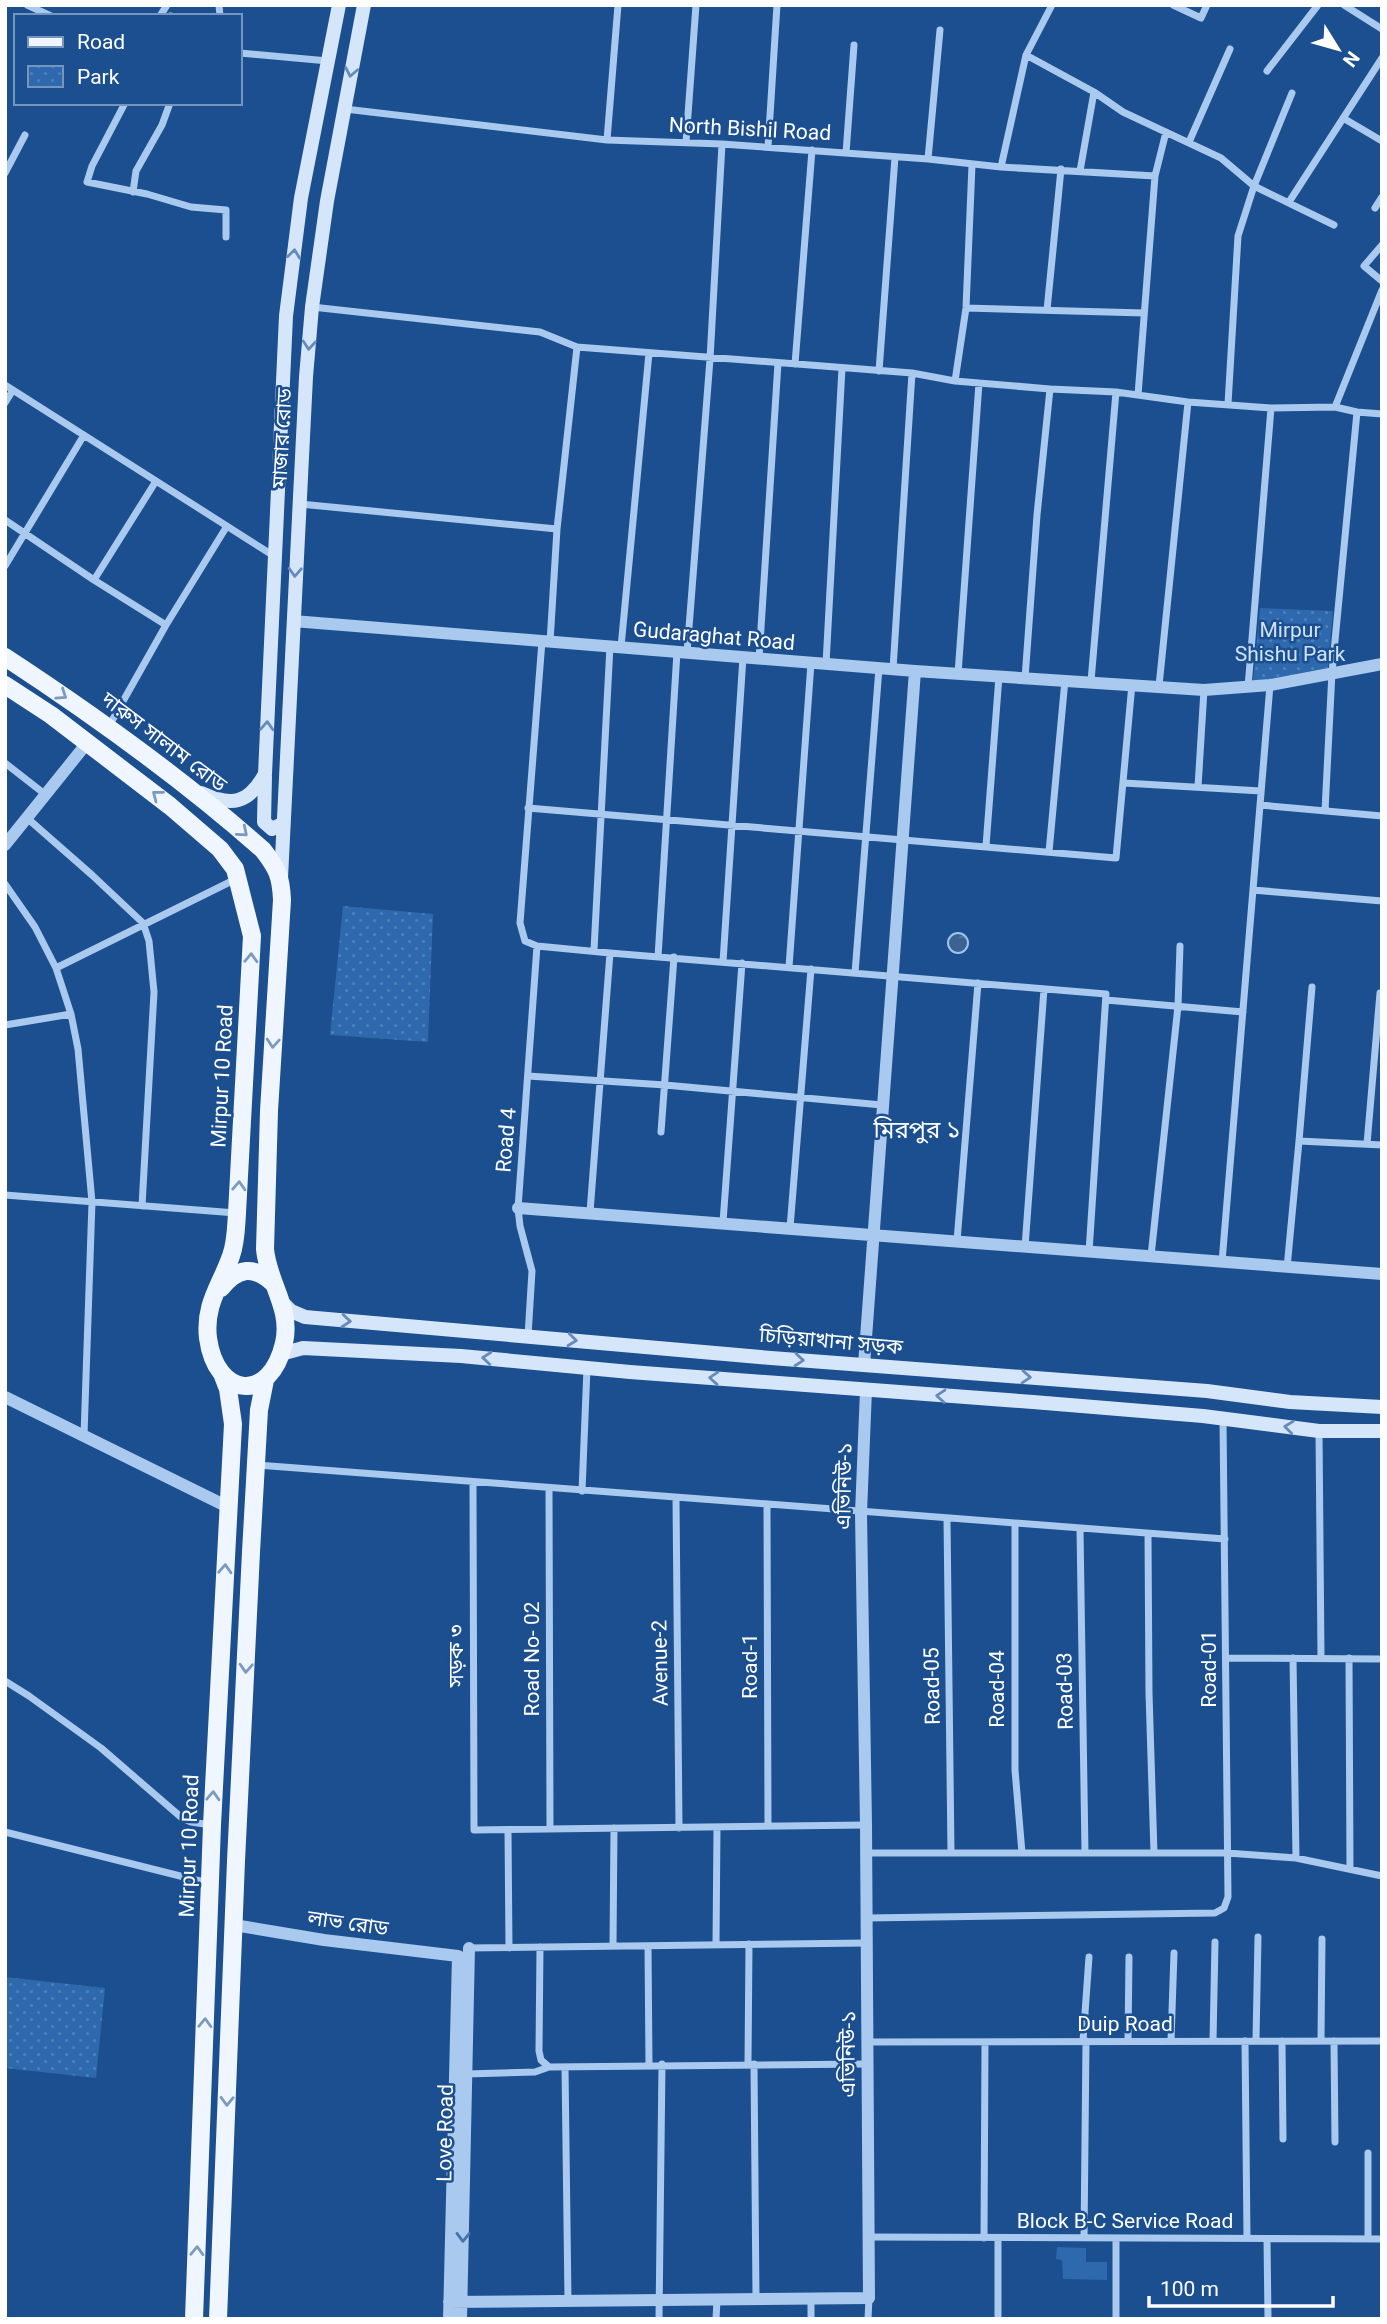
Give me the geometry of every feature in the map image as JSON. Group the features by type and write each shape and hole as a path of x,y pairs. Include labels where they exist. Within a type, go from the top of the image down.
{"main road":[{"name":"মাজার রোড","path":"282,824 272,829 264,822 286,316 301,198 339,5"},
{"name":"মাজার রোড","path":"281,878 306,377 327,201 364,5"},
{"path":"319,107 344,109"},
{"path":"301,198 327,201"},
{"path":"272,619 293,621"},
{"name":"দারুস সালাম রোড","path":"5,657 109,726 187,787 263,850 281,878"},
{"path":"5,685 170,806 220,849 231,861 239,877"},
{"path":"187,787 231,802 249,797 265,774"},
{"name":"Mirpur 10 Road","path":"211,1302 234,1248 237,1213 252,936 239,877"},
{"path":"271,1278 243,1270 226,1282 211,1302 208,1339 212,1355 223,1376 233,1383 244,1386 265,1380 281,1354 286,1331 283,1303 271,1278 265,1249 281,878"},
{"name":"চিড়িয়াখানা সড়ক","path":"283,1303 291,1311 305,1317 864,1365 1207,1391 1290,1402 1382,1408"},
{"path":"281,1354 303,1348 461,1356 1203,1416 1319,1431 1382,1431"},
{"path":"864,1365 866,1390"},
{"name":"Mirpur 10 Road","path":"194,2319 212,1825 233,1424 228,1389 223,1376"},
{"path":"218,2319 234,1924 257,1465 261,1397 265,1380"},
{"path":"1203,1416 1207,1391"},
{"path":"201,2152 225,2152"}],"street":[{"path":"27,5 47,14"},
{"path":"607,140 618,5"},
{"path":"686,142 696,5"},
{"path":"768,147 777,5"},
{"path":"1001,167 1026,55 1052,5"},
{"path":"1173,5 1201,18 1207,5"},
{"path":"1267,71 1318,5"},
{"path":"1344,5 1382,29"},
{"path":"928,159 940,30"},
{"path":"846,153 854,45"},
{"path":"1189,142 1230,49"},
{"path":"242,53 328,61"},
{"path":"1026,55 1094,92 1124,112 1221,158 1254,186 1334,225"},
{"path":"1289,202 1382,58"},
{"path":"1080,170 1094,92"},
{"path":"1228,404 1238,236 1254,186 1292,93"},
{"path":"124,105 92,166 87,182 191,207 226,210 226,237"},
{"path":"133,192 136,171 162,125 169,105"},
{"name":"North Bishil Road","path":"344,109 607,140 768,147 1001,167 1155,176"},
{"path":"1343,118 1382,141"},
{"path":"1138,395 1155,176 1167,132"},
{"path":"5,173 26,135"},
{"path":"658,957 667,820 710,359 722,144"},
{"path":"795,364 812,150"},
{"path":"879,371 895,157"},
{"path":"955,381 966,308 972,164"},
{"path":"1046,310 1061,169"},
{"path":"1375,208 1382,197"},
{"path":"1382,246 1364,266 1382,281"},
{"path":"1335,407 1382,290"},
{"path":"313,307 540,332 577,347 912,373 955,381 1115,392 1188,402 1271,408 1335,407 1382,414"},
{"path":"966,308 1144,313"},
{"path":"577,347 528,808 520,930 525,942 537,946 610,953 1106,994 1089,1252"},
{"path":"594,950 601,815 616,647 649,353"},
{"path":"759,659 778,363"},
{"path":"826,664 842,368"},
{"path":"893,669 912,373"},
{"path":"958,674 979,383"},
{"path":"5,385 275,556"},
{"path":"1025,678 1037,515 1051,389"},
{"path":"5,403 13,390"},
{"path":"1091,681 1115,392"},
{"path":"1159,687 1188,402"},
{"path":"1248,687 1271,408"},
{"path":"1325,811 1332,672 1357,412"},
{"path":"5,566 84,435"},
{"path":"94,580 156,481"},
{"path":"299,504 557,529"},
{"path":"5,520 166,625"},
{"path":"109,726 166,625 227,526"},
{"name":"Gudaraghat Road","path":"293,621 915,671 1204,690 1270,684 1382,664"},
{"path":"723,962 743,657"},
{"path":"789,967 811,663"},
{"path":"855,973 879,668"},
{"path":"864,1365 915,671"},
{"path":"986,846 999,676"},
{"path":"1049,852 1065,680"},
{"path":"528,808 1116,858 1132,684"},
{"path":"1222,1262 1270,684"},
{"path":"1198,787 1204,690"},
{"path":"5,845 87,743"},
{"path":"5,763 46,795"},
{"path":"1124,783 1261,791"},
{"path":"1260,806 1382,816"},
{"path":"27,818 143,923 149,941 154,992 142,1206"},
{"path":"57,968 239,877"},
{"path":"5,884 35,927 57,968 71,1014 82,1080 92,1202 84,1435"},
{"path":"1253,890 1382,901"},
{"name":"Road 4","path":"528,1336 532,1271 518,1208 537,946"},
{"path":"1152,1256 1178,1006 1180,946"},
{"path":"590,1212 610,953"},
{"path":"661,1132 674,957"},
{"path":"723,1222 742,963"},
{"path":"790,1228 811,969"},
{"path":"957,1241 978,983"},
{"path":"1287,1268 1312,987"},
{"path":"1025,1247 1044,989"},
{"path":"1367,1144 1380,993"},
{"path":"1106,1000 1243,1012"},
{"path":"5,1025 71,1014"},
{"path":"528,1076 665,1085 882,1105"},
{"path":"1298,1141 1382,1145"},
{"path":"5,1195 237,1213"},
{"path":"518,1208 1382,1274"},
{"path":"582,1491 587,1367"},
{"name":"এভিনিউ-১","path":"866,1390 862,1513 869,2298"},
{"path":"5,1397 228,1507"},
{"name":"Road-01","path":"867,1917 1216,1913 1227,1903 1223,1419"},
{"path":"1319,1431 1321,1657"},
{"path":"257,1465 1225,1539"},
{"name":"সড়ক ৩","path":"472,1482 474,1830 508,1830"},
{"name":"Road No- 02","path":"550,1488 550,1829"},
{"name":"Avenue-2","path":"676,1498 679,1828"},
{"name":"Road-1","path":"767,1505 768,1826"},
{"name":"Road-05","path":"947,1519 951,1853"},
{"name":"Road-04","path":"1014,1524 1015,1770 1022,1853"},
{"name":"Road-03","path":"1080,1529 1085,1853"},
{"path":"1148,1534 1154,1853"},
{"path":"1227,1658 1382,1659"},
{"path":"1293,1658 1296,1858"},
{"path":"1349,1658 1350,1869"},
{"path":"5,1681 101,1748 182,1818 212,1825"},
{"path":"509,1948 508,1830 866,1825"},
{"path":"716,1945 717,1827"},
{"path":"614,1828 614,1946"},
{"path":"5,1832 211,1884"},
{"path":"866,1853 1227,1853 1296,1858 1382,1877"},
{"name":"লাভ রোড","path":"234,1924 324,1940 464,1952"},
{"path":"1256,2040 1258,1937"},
{"path":"1321,2040 1322,1939"},
{"path":"1213,2041 1215,1942"},
{"path":"464,1952 540,1947 867,1943"},
{"path":"749,1944 756,2299"},
{"path":"648,1946 649,2065"},
{"path":"540,1947 539,2051 541,2060 549,2067"},
{"name":"Love Road","path":"449,2319 456,2302 469,1966 464,1952"},
{"name":"Love Road","path":"461,2319 456,2302 464,1952"},
{"path":"1171,2041 1174,1954"},
{"path":"1084,2238 1084,2041 1089,1957"},
{"path":"1128,2041 1129,1957"},
{"path":"1334,2040 1335,2141"},
{"path":"1245,2041 1247,2238"},
{"path":"1282,2041 1283,2139"},
{"name":"Duip Road","path":"867,2042 1382,2041"},
{"path":"984,2238 985,2042"},
{"path":"465,2074 535,2072 549,2067 662,2064 867,2064"},
{"path":"659,2319 662,2064"},
{"path":"565,2067 568,2301"},
{"path":"1368,2153 1368,2239"},
{"name":"Block B-C Service Road","path":"868,2237 1382,2239"},
{"path":"998,2238 998,2319"},
{"path":"1116,2238 1116,2319"},
{"path":"1267,2239 1268,2319"},
{"path":"811,2298 811,2319"},
{"path":"456,2302 869,2298 868,2319"},
{"path":"716,2319 717,2300"}],"green space":[{"name":"Mirpur Shishu Park","path":"1260,608 1333,611 1328,668 1253,682"},
{"path":"343,906 433,914 428,1042 330,1035"},
{"path":"5,1977 105,1988 96,2078 5,2068"},
{"path":"1057,2247 1086,2248 1086,2262 1107,2262 1107,2280 1063,2279 1062,2260 1056,2259"}],"water":[{"path":"954,933 962,933 968,943 962,953 954,953 948,947 948,939"}],"district":[{"name":"মিরপুর ১","path":"917,1130"}]}
